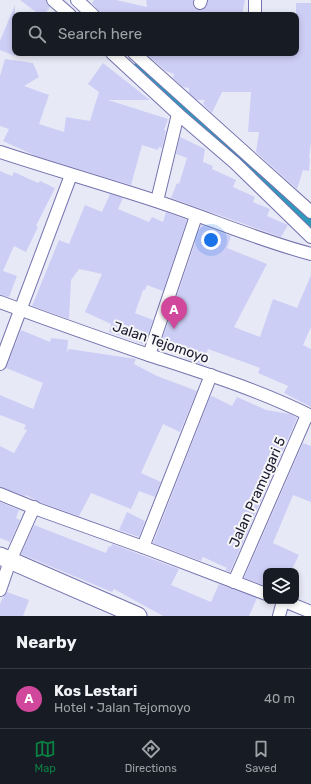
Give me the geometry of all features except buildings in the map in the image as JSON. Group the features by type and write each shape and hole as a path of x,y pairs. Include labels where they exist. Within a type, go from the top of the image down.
{"main road":[{"path":"5,558 134,615"}],"street":[{"path":"53,0 67,12"},
{"path":"77,0 90,12"},
{"path":"255,0 255,12"},
{"path":"115,56 178,114 235,163 311,237"},
{"path":"137,56 311,212"},
{"path":"157,201 178,114"},
{"path":"0,152 71,176 157,201 196,216 311,254"},
{"path":"0,364 71,176"},
{"path":"149,355 196,216"},
{"name":"Jalan Tejomoyo","path":"0,302 149,355 211,375 257,392 309,416"},
{"path":"143,546 211,375"},
{"name":"Jalan Pramugari 5","path":"234,582 309,416"},
{"path":"0,494 34,508 143,546 263,593"},
{"path":"0,590 5,558 34,508"},
{"path":"279,616 283,604"},
{"path":"291,604 311,612"}],"waterway":[{"path":"138,71 220,139 311,225"}],"place":[{"name":"Kos Lestari","path":"174,329"}]}
